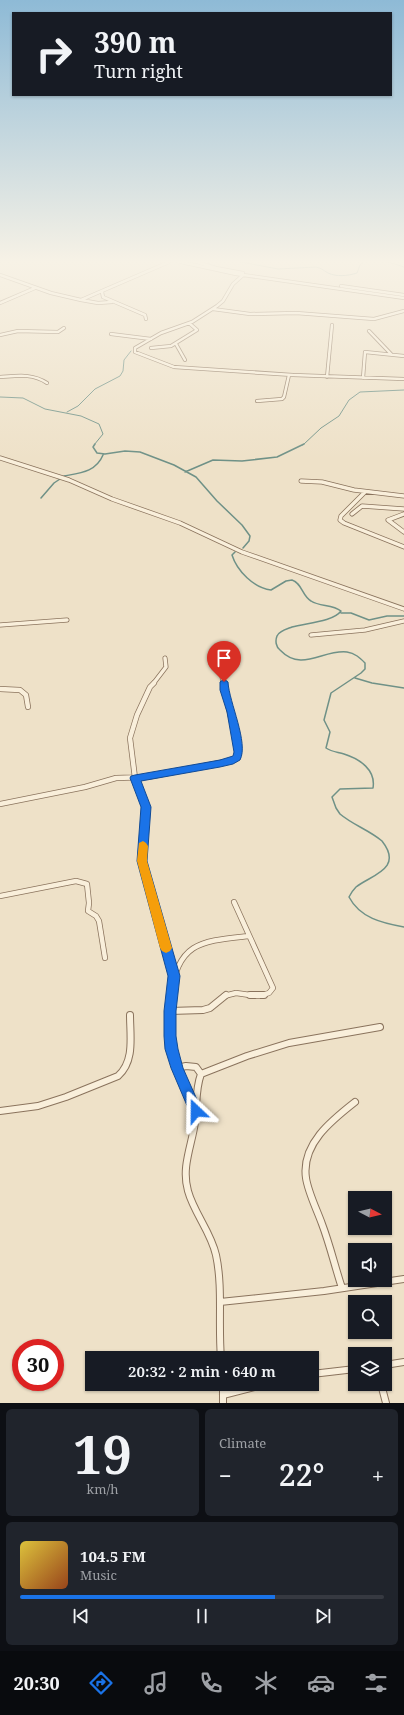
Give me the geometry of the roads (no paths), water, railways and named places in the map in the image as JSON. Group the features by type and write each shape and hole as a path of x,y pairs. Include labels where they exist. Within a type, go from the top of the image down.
{"street":[{"path":"176,327 161,333 136,347 135,352 166,365 289,375 404,379"},
{"path":"151,348 162,348 176,344 197,330 194,327"},
{"path":"326,376 332,327"},
{"path":"0,334 27,330 58,332 64,328"},
{"path":"369,331 391,354"},
{"path":"112,334 151,339"},
{"path":"176,344 185,360"},
{"path":"363,378 365,352 404,356"},
{"path":"257,401 284,398 289,375"},
{"path":"0,377 35,377 47,383"},
{"path":"0,458 69,480 112,499 180,522 242,552 404,609"},
{"path":"301,481 322,482 365,492 404,496"},
{"path":"365,492 341,516 340,520 344,523 404,547"},
{"path":"352,514 364,506 404,509"},
{"path":"404,514 388,520 404,532"},
{"path":"0,625 12,622 67,620"},
{"path":"311,635 365,630 404,621"},
{"path":"165,658 166,667 150,687 137,715 130,738 135,778 146,807 142,861 174,976"},
{"path":"0,804 85,787 116,778 135,778 220,764 230,762 237,758 239,752 231,712 224,690 220,658"},
{"path":"0,689 16,689 25,692 28,696 28,707"},
{"path":"0,896 76,881 87,884 89,903 88,911 96,916 99,921 105,958"},
{"path":"170,1011 199,1011 208,1009 224,995 230,993 256,997 262,996 272,990 273,985 234,902"},
{"path":"196,1111 177,1068 171,1042 170,1011 174,976 178,965 189,951 197,945 249,936"},
{"path":"0,1111 45,1104 66,1097 121,1073 125,1070 130,1055 130,1015"},
{"path":"220,1351 218,1328 220,1302 216,1256 212,1243 187,1190 185,1168 195,1122 197,1084 201,1074 247,1056 289,1043 380,1027"},
{"path":"177,1068 186,1066 196,1067 201,1074"},
{"path":"342,1288 334,1264 330,1245 306,1178 305,1168 308,1152 321,1131 332,1119 355,1102"},
{"path":"220,1302 342,1288 404,1279"},
{"path":"392,1364 404,1362"},
{"path":"319,1373 348,1370"},
{"path":"223,1391 223,1403"},
{"path":"223,1395 239,1391"},
{"path":"383,1391 386,1403"}],"waterway":[{"path":"67,412 78,406 95,389 120,376 123,371 124,360 131,351"},
{"path":"303,445 321,428 339,416 349,400 360,392 404,390"},
{"path":"0,397 23,398 45,409 81,416 99,424 103,434 94,445"},
{"path":"95,444 93,447 97,453 105,454 125,451 140,452 174,465 186,472"},
{"path":"186,472 213,460 242,461 277,457 304,444"},
{"path":"64,476 87,471 96,465 103,455"},
{"path":"186,472 196,477 217,501 242,525 250,536 249,541 243,548"},
{"path":"41,498 54,483 60,479"},
{"path":"235,552 232,555 242,573 258,586 271,590 286,581 292,580 298,584 311,601 334,607 341,611 332,618 281,631 277,636 277,646 288,657 296,660 305,660 338,652 347,652 355,655 365,663 365,669 361,673 331,693 324,720 330,732 326,748 350,756 366,766 372,776 373,788 340,789 332,797 340,814 382,841 388,851 389,858 387,865 383,870 356,887 349,897 365,915 388,924 404,927"},
{"path":"341,613 351,613 369,620 387,616 404,616"},
{"path":"355,678 372,683 404,688"}]}
